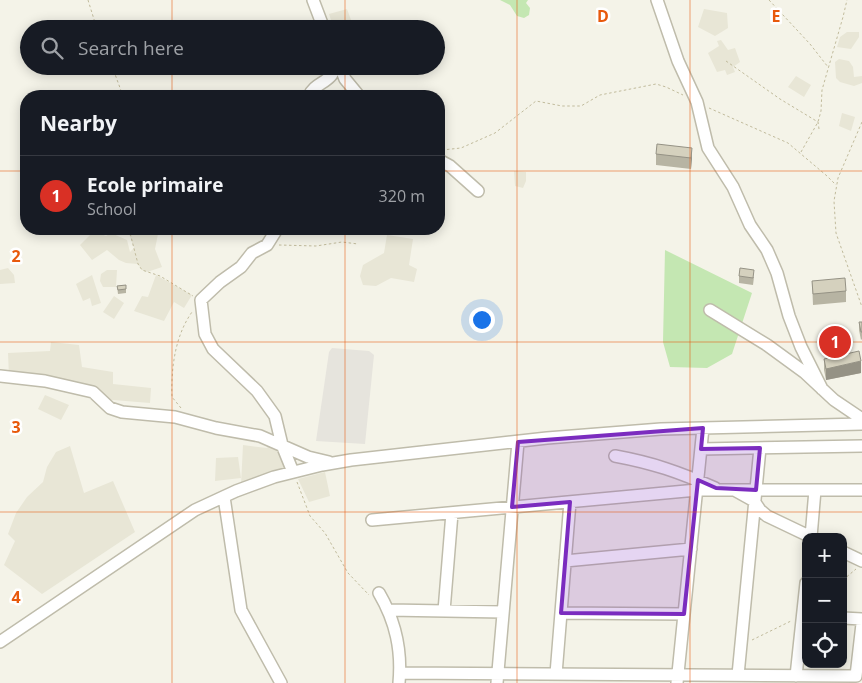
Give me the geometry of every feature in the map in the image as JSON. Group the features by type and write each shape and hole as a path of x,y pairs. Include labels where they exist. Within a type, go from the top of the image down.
{"street":[{"path":"313,0 321,20"},
{"path":"657,0 678,61 697,102 708,148 733,187 750,225 767,250 777,273 789,316 801,347 822,389"},
{"path":"313,90 316,86 330,78 331,75"},
{"path":"343,75 354,90"},
{"path":"445,163 478,191"},
{"path":"273,235 266,245 252,253 241,267 220,282 201,300 205,334 212,350 257,391 275,416 282,445 293,472"},
{"path":"710,310 767,345 804,372 834,400 862,419"},
{"path":"0,376 45,381 93,392 110,408 122,412 175,417 216,428 260,436 308,457 334,462"},
{"path":"0,642 171,528 188,514 224,497 293,472 334,462 661,429 862,424"},
{"path":"678,679 703,428"},
{"path":"498,678 518,442"},
{"path":"701,448 862,446"},
{"path":"738,675 760,448"},
{"path":"614,456 677,471 697,485"},
{"path":"372,520 570,502 697,485 755,495 815,490 862,490"},
{"path":"755,495 760,510 767,516 810,537 815,490"},
{"path":"224,497 241,610 281,683"},
{"path":"556,674 570,502"},
{"path":"444,611 452,513"},
{"path":"565,561 691,548"},
{"path":"847,554 862,563"},
{"path":"375,595 389,610 396,628 400,656 399,678 498,678 556,674 678,679 738,675 856,676 862,624"},
{"path":"389,610 503,612"},
{"path":"561,613 684,614"},
{"path":"847,618 862,619"},
{"path":"796,676 803,623"}],"path":[{"path":"88,0 94,20"},
{"path":"769,0 810,44 828,67"},
{"path":"800,152 818,122 821,111 822,90 846,0"},
{"path":"726,61 780,99 818,122"},
{"path":"115,75 121,90"},
{"path":"445,150 461,148 495,132 536,102 562,106 581,106 600,95 656,84 788,143 836,185"},
{"path":"818,122 819,129"},
{"path":"862,122 836,185 834,201 836,233 862,307"},
{"path":"131,235 138,264 142,270 160,276 201,300 184,323 177,342 172,397 184,411"},
{"path":"266,245 316,246 342,242 358,244"},
{"path":"293,472 310,516 325,533 348,573 375,595"},
{"path":"845,578 862,563"},
{"path":"749,641 802,617"}],"highlighted area":[{"path":"703,428 701,449 760,448 756,490 716,488 698,480 684,614 561,613 570,502 512,507 518,442"}],"shaded area":[{"path":"347,9 351,20 331,20 329,14"},
{"path":"704,9 727,13 728,28 715,36 698,27"},
{"path":"847,32 859,32 859,37 851,49 837,47 840,37"},
{"path":"721,40 728,50 735,48 740,62 733,67 735,72 727,75 725,70 717,72 708,53 719,46 717,41"},
{"path":"839,59 849,61 853,67 854,77 862,76 862,83 854,86 840,82 836,78 835,62"},
{"path":"796,76 811,85 804,97 788,87"},
{"path":"842,113 855,117 851,131 839,126"},
{"path":"514,171 526,172 526,181 523,188 515,186"},
{"path":"90,235 116,235 127,240 130,252 134,248 129,235 158,235 155,249 162,267 147,272 142,270 138,264 119,260 107,250 92,260 80,245"},
{"path":"387,235 413,239 409,265 417,269 414,282 391,278 376,286 363,285 360,276 363,265 384,253"},
{"path":"8,268 14,275 15,283 0,284 0,270"},
{"path":"107,270 117,270 116,287 103,287 100,281 101,274"},
{"path":"92,275 101,303 92,306 90,298 83,301 76,284"},
{"path":"156,275 192,295 184,308 174,302 164,321 134,311 142,296 148,297"},
{"path":"114,296 124,303 114,319 103,312"},
{"path":"51,342 79,345 82,367 113,372 113,384 151,388 150,403 101,399 9,377 8,353 50,351"},
{"path":"332,348 369,351 374,355 365,444 316,441 329,352"},
{"path":"45,395 69,405 61,420 38,409"},
{"path":"243,445 267,448 269,445 283,454 288,467 241,485"},
{"path":"70,446 84,493 113,481 135,532 42,594 4,565 15,541 8,534 16,513 27,497 43,482 47,467 56,452"},
{"path":"238,457 241,478 215,481 216,458"},
{"path":"325,472 330,496 309,502 298,479"}],"green space":[{"path":"500,0 528,0 526,3 530,8 529,15 524,18 517,16 510,5"},
{"path":"665,250 752,293 732,354 707,368 670,367 663,342"}],"building":[{"path":"657,144 692,148 691,158 656,154"},
{"path":"740,268 754,270 753,278 739,276"},
{"path":"845,278 846,291 813,294 812,281"},
{"path":"126,285 126,289 118,290 117,286"},
{"path":"859,322 862,322 862,332 861,332"},
{"path":"859,351 861,361 826,369 824,359"}],"place":[{"name":"Ecole primaire","path":"835,342"}]}
